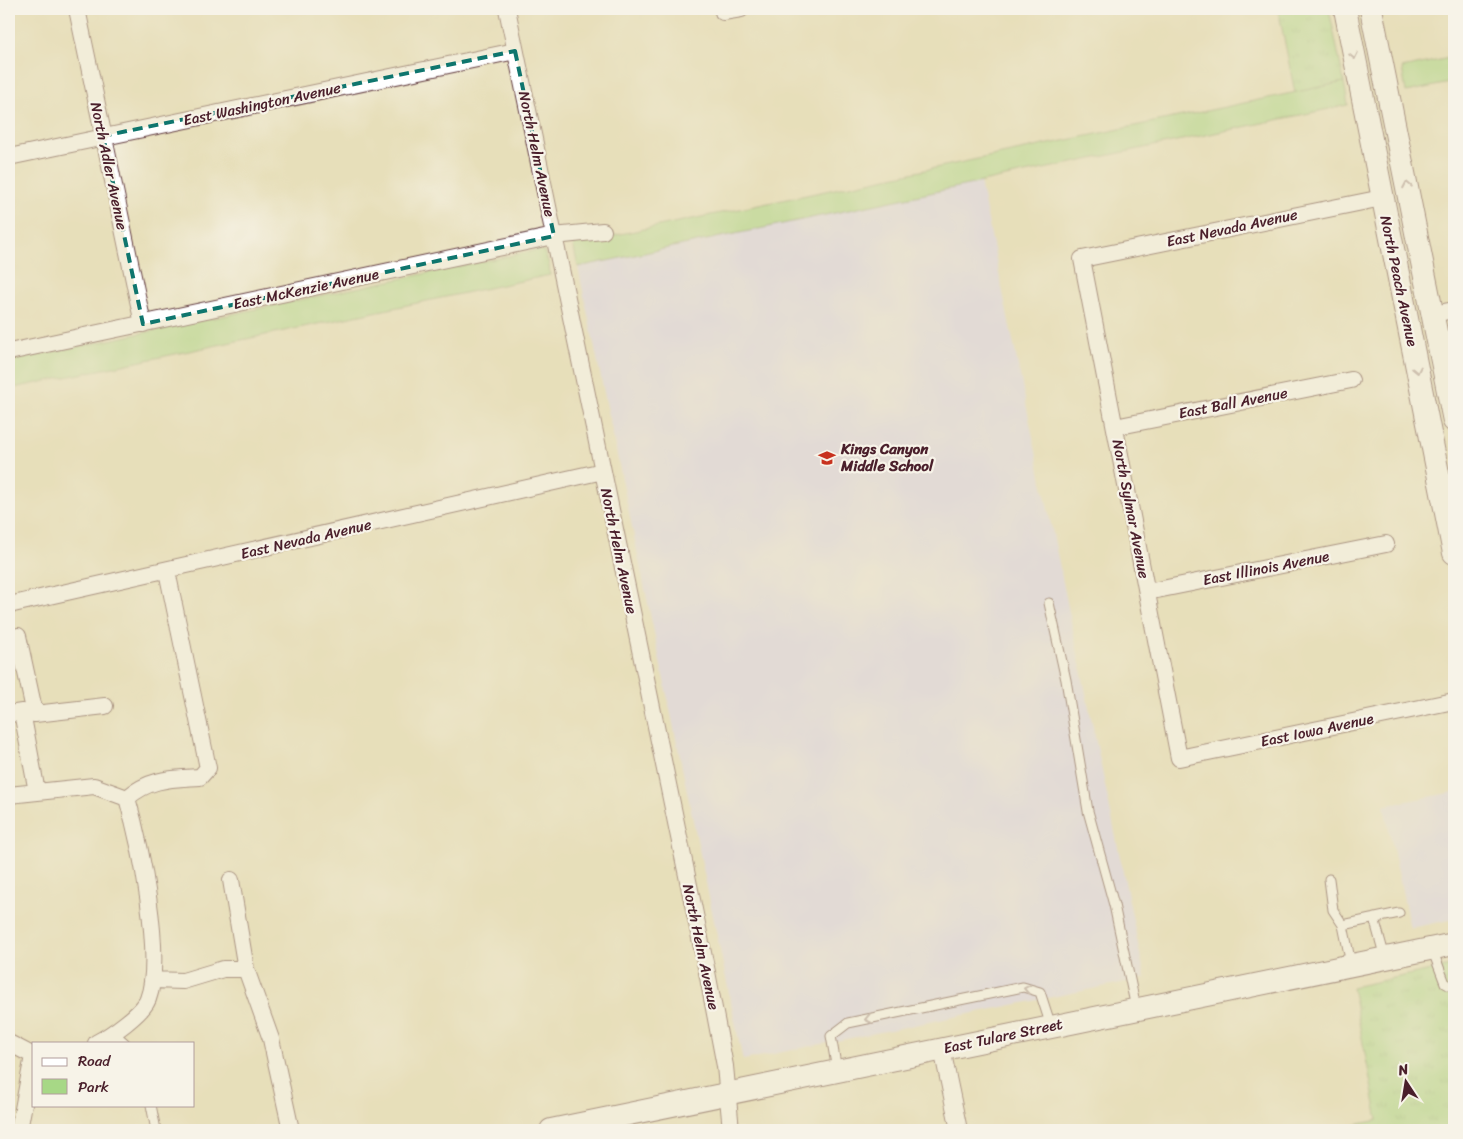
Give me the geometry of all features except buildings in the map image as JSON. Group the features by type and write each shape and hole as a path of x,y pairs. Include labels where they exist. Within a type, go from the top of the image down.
{"main road":[{"name":"North Peach Avenue","path":"1344,9 1454,553"},
{"name":"North Peach Avenue","path":"1370,9 1454,422"},
{"path":"1382,198 1397,210 1417,299 1423,310 1432,314"},
{"name":"East Tulare Street","path":"551,1130 1454,944"}],"street":[{"name":"North Adler Avenue","path":"77,9 142,324"},
{"name":"North Helm Avenue","path":"507,9 716,1019 725,1066 726,1093 731,1130"},
{"path":"723,12 741,9"},
{"name":"East Washington Avenue","path":"9,157 516,51"},
{"name":"East Nevada Avenue","path":"1082,259 1382,198"},
{"name":"East McKenzie Avenue","path":"9,352 554,236 603,231"},
{"name":"North Sylmar Avenue","path":"1082,259 1179,758"},
{"path":"1432,314 1454,310"},
{"path":"1441,359 1445,346 1454,336"},
{"name":"East Ball Avenue","path":"1115,427 1351,380"},
{"name":"East Nevada Avenue","path":"9,605 168,571 603,471"},
{"name":"East Illinois Avenue","path":"1147,592 1386,544"},
{"path":"126,798 140,786 168,779 200,777 208,768 168,571"},
{"path":"18,636 22,714 37,792"},
{"name":"East Iowa Avenue","path":"1179,758 1454,701"},
{"path":"22,714 106,706"},
{"path":"9,795 94,786 126,798"},
{"path":"101,1042 120,1038 148,1001 154,970 149,908 137,833 126,798"},
{"path":"231,880 246,969 271,1039 291,1130"},
{"path":"152,980 183,982 223,969 246,969"},
{"path":"9,1043 32,1055"},
{"path":"942,1049 959,1130"},
{"path":"19,1130 32,1066"}],"lane":[{"path":"1049,603 1066,680 1088,811 1114,904 1136,1008"},
{"path":"1329,879 1333,910 1343,925 1351,965"},
{"path":"1343,925 1399,912"},
{"path":"1374,918 1385,958"},
{"path":"1432,949 1445,983 1454,988"},
{"path":"837,1071 832,1036 848,1023 1023,987 1040,992 1052,1026"},
{"path":"151,1106 156,1130"}],"highlighted area":[{"path":"515,51 554,236 143,324 103,136"}],"shaded area":[{"name":"Kings Canyon Middle School","path":"980,182 1145,978 743,1060 578,267"},
{"path":"1454,792 1454,919 1410,928 1384,806"}],"green space":[{"path":"1278,9 1329,9 1344,82 1295,93"},
{"path":"1454,57 1454,82 1406,92 1402,68"},
{"path":"1344,82 1348,105 578,267 573,244"},
{"path":"537,250 544,251 549,264 550,275 9,389 9,361"},
{"path":"1454,965 1454,1130 1331,1130 1378,1120 1352,987"}],"place":[{"name":"Kings Canyon Middle School","path":"827,458"}]}
